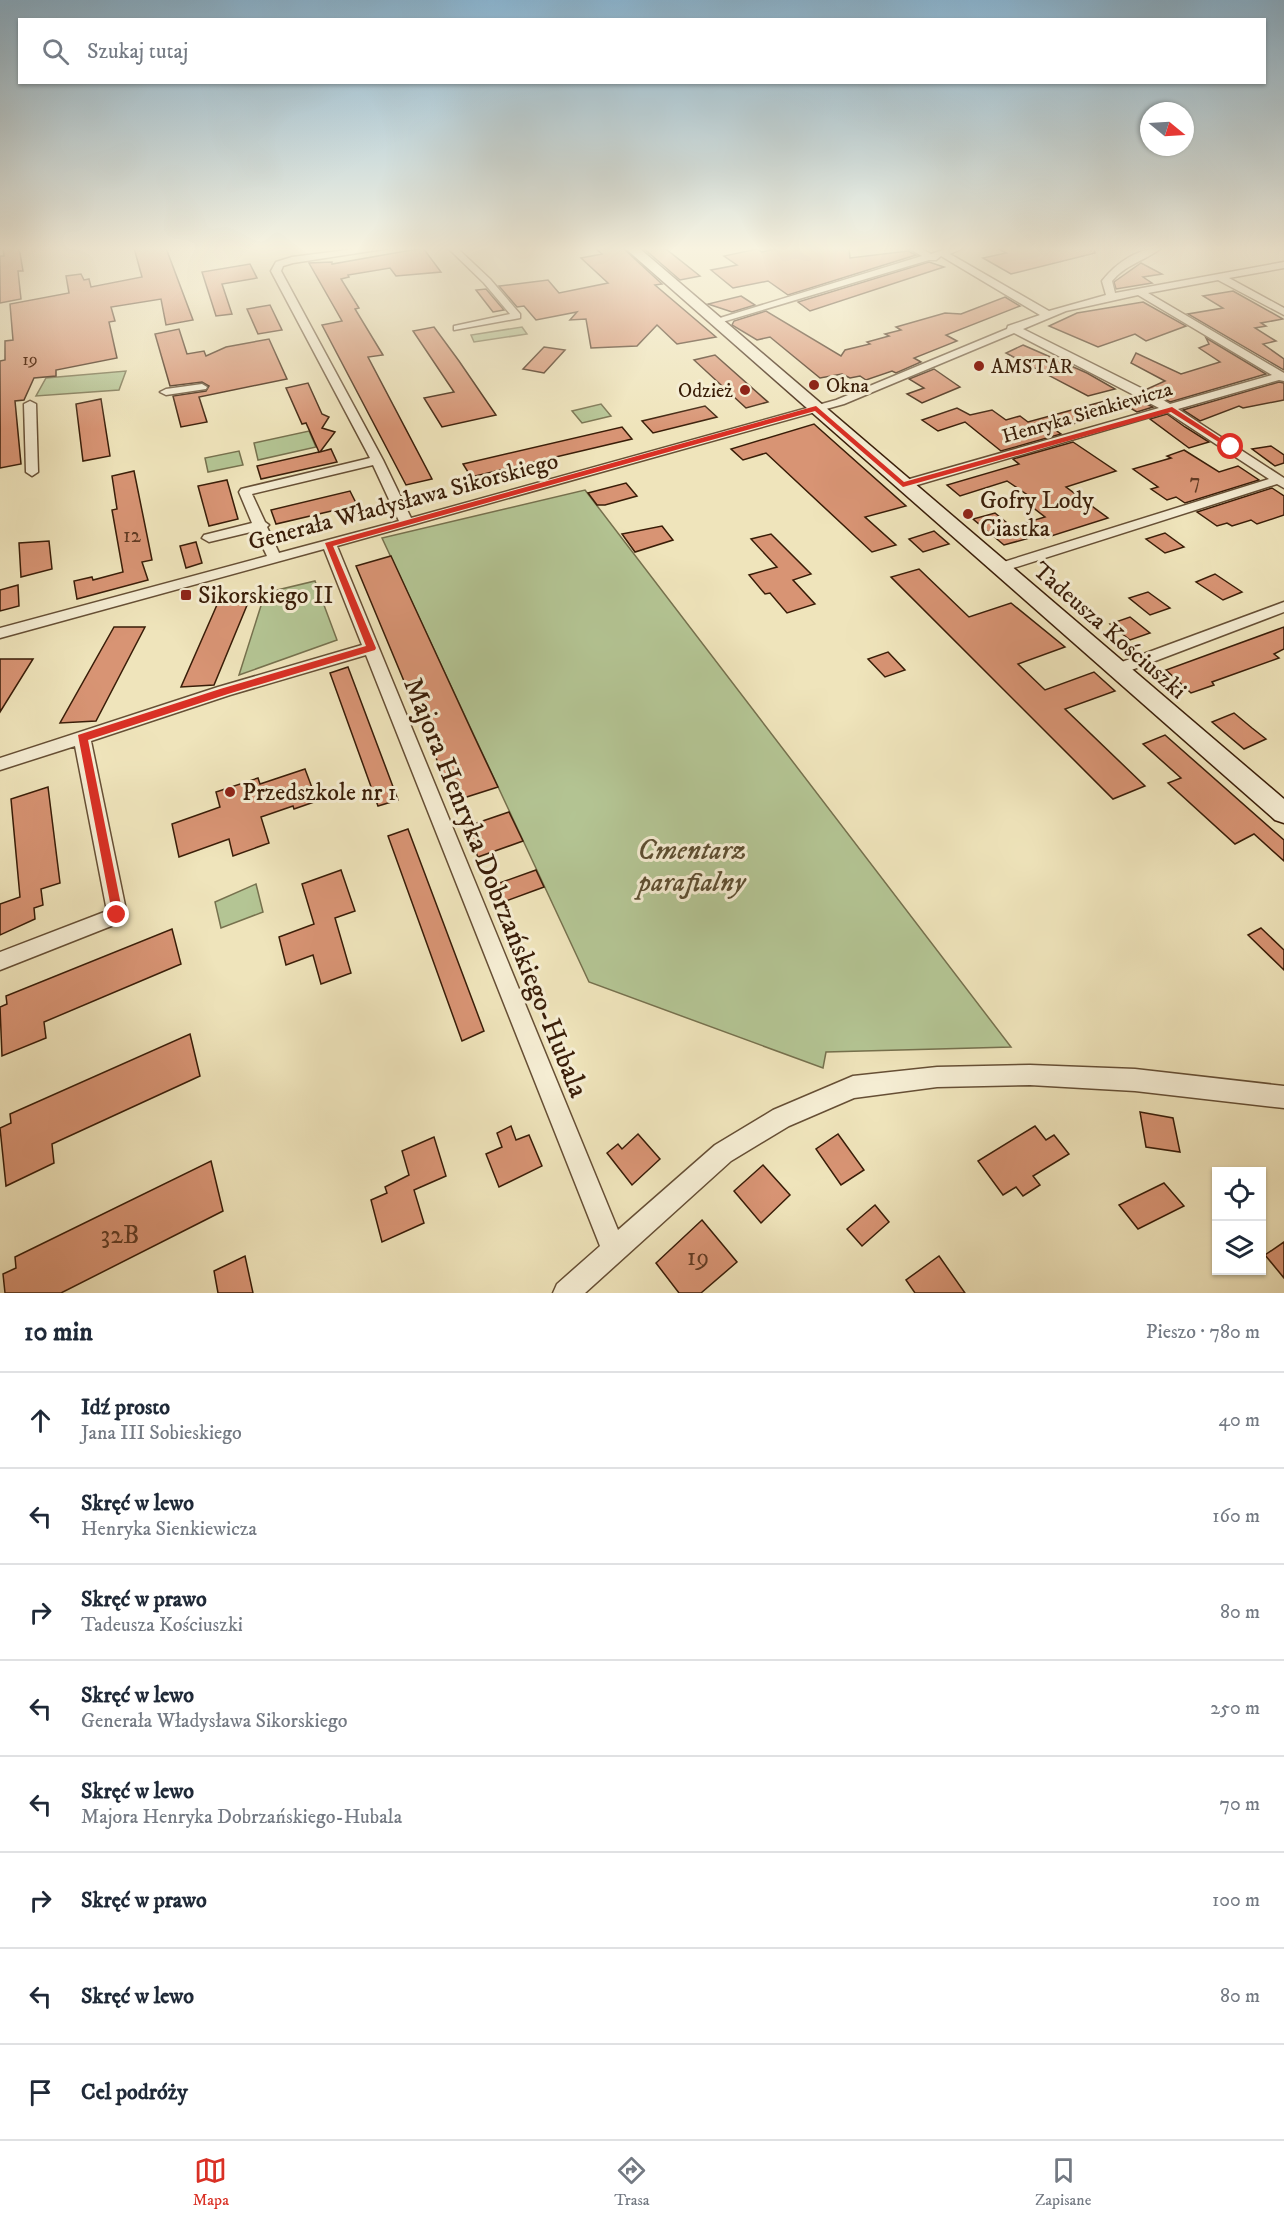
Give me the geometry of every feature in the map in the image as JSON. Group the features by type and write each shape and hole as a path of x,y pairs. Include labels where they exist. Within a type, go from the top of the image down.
{"main road":[{"name":"Tadeusza Kościuszki","path":"700,308 1284,813"}],"street":[{"path":"296,308 377,460 407,523"},
{"path":"458,328 517,316 511,308"},
{"path":"715,321 759,308"},
{"path":"1036,308 1046,314"},
{"name":"Generała Władysława Sikorskiego","path":"0,633 275,560 840,402 1011,328 1067,308"},
{"path":"1167,308 1282,377"},
{"path":"1011,328 1172,409 1281,482"},
{"name":"Henryka Sienkiewicza","path":"903,485 1282,377"},
{"path":"166,392 202,387"},
{"path":"30,404 32,471"},
{"path":"275,560 262,525 244,492 377,460"},
{"path":"999,568 1281,482"},
{"path":"209,538 262,525"},
{"name":"Majora Henryka Dobrzańskiego-Hubala","path":"328,544 614,1250"},
{"path":"1116,670 1284,608"},
{"path":"0,764 224,691 371,648"},
{"path":"0,961 117,915 82,738"},
{"path":"566,1293 723,1153 781,1118 853,1087 937,1077 1030,1075 1135,1080 1284,1097"}],"green space":[{"path":"522,327 527,334 474,342 471,335"},
{"path":"126,371 119,390 36,396 46,378"},
{"path":"601,404 611,416 582,423 572,411"},
{"path":"309,431 316,447 258,460 254,443"},
{"path":"239,451 243,465 208,472 205,458"},
{"name":"Cmentarz parafialny","path":"585,490 1011,1047 826,1052 823,1068 589,982 382,538"},
{"path":"315,581 337,640 239,675 265,593"},
{"path":"256,884 263,912 221,928 215,902"}],"building":[{"path":"10,308 111,308 115,321 109,322 117,358 56,370 56,376 34,378 24,400 15,401 21,464 0,468 0,361 5,360 5,341 13,340"},
{"path":"163,308 189,308 193,320 166,325"},
{"path":"214,308 230,308 232,314 216,316"},
{"path":"272,308 282,330 258,334 247,309"},
{"path":"335,308 358,308 355,309 383,355 368,357 432,479 406,485 322,325 342,321"},
{"path":"490,308 504,310 493,312"},
{"path":"526,308 682,308 716,337 677,344 657,325 637,346 591,348 586,319 570,320 577,312 536,320"},
{"path":"721,308 744,308 732,312"},
{"path":"976,308 1014,308 946,335 957,341 914,358 921,362 896,373 892,371 866,380 860,376 850,378 842,374 820,378 770,337 757,340 732,325 734,321 766,311 841,356 845,350 870,344 867,342 901,330 896,327 945,313 961,314"},
{"path":"1105,308 1154,308 1186,326 1146,341 1135,334 1098,347 1049,326 1077,313"},
{"path":"1221,308 1264,308 1283,319 1261,323 1266,326 1255,328 1276,341 1263,344 1284,359 1284,370 1188,314"},
{"path":"434,327 496,415 442,427 424,398 454,392 413,331"},
{"path":"179,329 187,354 204,351 206,356 226,347 269,339 287,379 199,397 207,422 181,427 173,396 206,391 209,386 202,382 170,386 155,334"},
{"path":"1206,338 1266,374 1170,402 1147,389 1165,381 1131,363 1136,353 1181,374 1220,362 1199,348 1209,344"},
{"path":"1023,345 1087,373 1115,389 1088,396 1006,353"},
{"path":"544,347 565,350 544,373 523,369"},
{"path":"715,355 768,402 746,408 694,360"},
{"path":"934,369 960,387 922,403 907,394 924,388 909,379"},
{"path":"1279,382 1284,383 1284,400 1243,408 1239,406 1200,421 1183,410"},
{"path":"308,383 322,414 329,417 322,428 335,432 320,452 331,449 337,462 261,479 257,466 319,452 306,423 302,424 286,388"},
{"path":"1130,396 1153,407 1137,412 1118,401"},
{"path":"101,399 110,456 83,461 76,404"},
{"path":"1105,401 1109,414 1054,429 1061,434 1001,451 965,422 938,431 922,420 957,408 970,415 992,410 1006,420 1020,416 1028,422"},
{"path":"705,406 717,417 653,433 642,421"},
{"path":"1167,414 1209,442 1189,448 1150,419"},
{"path":"814,424 906,506 865,517 896,545 872,552 766,453 743,460 731,449"},
{"path":"622,427 632,439 471,477 463,464"},
{"path":"1073,442 1116,471 1066,487 1108,518 1045,538 1040,535 1004,545 973,519 995,513 1012,527 1045,517 1027,503 1035,500 1007,481 960,496 947,485 1019,464 1013,459"},
{"path":"1271,446 1284,455 1284,463 1275,466 1252,449"},
{"path":"1184,450 1219,472 1238,466 1259,480 1185,503 1176,497 1167,500 1151,489 1158,487 1133,469 1171,458 1167,456"},
{"path":"134,471 152,560 142,562 148,580 77,599 74,581 92,577 93,580 123,572 112,510 117,509 112,476"},
{"path":"227,480 238,519 209,526 198,486"},
{"path":"626,483 637,496 597,505 588,493"},
{"path":"1272,488 1284,496 1284,515 1257,524 1251,520 1232,526 1227,523 1217,526 1197,512"},
{"path":"350,491 357,505 276,524 271,510"},
{"path":"662,526 673,540 635,552 622,534"},
{"path":"934,531 949,544 923,552 909,539"},
{"path":"1165,533 1184,547 1165,553 1146,539"},
{"path":"771,534 811,574 793,580 815,604 787,613 770,593 765,594 749,575 777,567 751,539"},
{"path":"49,541 52,569 21,577 19,543"},
{"path":"196,542 202,563 186,568 180,546"},
{"path":"391,556 498,787 454,801 356,566"},
{"path":"919,569 969,617 1011,603 1065,647 1018,664 1045,690 1094,672 1115,691 1065,709 1145,786 1113,799 891,577"},
{"path":"1215,574 1242,592 1223,600 1196,582"},
{"path":"18,585 19,606 0,611 0,590"},
{"path":"1148,592 1170,608 1150,615 1129,598"},
{"path":"220,598 250,598 214,685 181,687"},
{"path":"1130,617 1150,633 1130,640 1110,624"},
{"path":"114,627 145,627 96,721 60,723"},
{"path":"1284,627 1284,649 1274,654 1279,658 1212,682 1214,685 1191,693 1166,670"},
{"path":"888,652 905,670 885,677 868,659"},
{"path":"0,659 33,659 0,712"},
{"path":"348,667 398,800 378,806 330,673"},
{"path":"1234,713 1266,739 1244,749 1212,722"},
{"path":"1165,735 1284,840 1284,861 1254,834 1235,844 1168,783 1181,778 1143,744"},
{"path":"305,769 317,801 261,817 269,843 233,856 229,839 179,857 172,824 220,807 216,792 258,778 260,784"},
{"path":"48,787 60,883 41,889 43,905 34,908 35,919 0,935 0,904 20,897 11,799"},
{"path":"509,812 523,841 478,857 465,827"},
{"path":"408,829 484,1031 462,1041 388,836"},
{"path":"341,870 355,911 335,918 351,973 321,984 313,955 286,965 279,937 314,924 302,884"},
{"path":"536,870 544,887 498,904 491,886"},
{"path":"1261,928 1284,950 1284,970 1248,935"},
{"path":"172,929 181,964 44,1022 46,1038 2,1056 0,1007 7,1004 6,996"},
{"path":"190,1034 200,1076 52,1144 54,1163 6,1186 0,1128 11,1123 10,1114"},
{"path":"1140,1112 1173,1118 1180,1152 1146,1147"},
{"path":"511,1126 516,1140 529,1135 542,1166 499,1187 486,1154 502,1147 497,1133"},
{"path":"1035,1126 1046,1140 1054,1135 1069,1154 1033,1176 1040,1185 1023,1196 1016,1187 1003,1195 978,1161"},
{"path":"638,1134 660,1159 632,1185 607,1153 618,1144 622,1149"},
{"path":"838,1134 864,1170 841,1185 816,1149"},
{"path":"434,1137 446,1176 414,1190 424,1223 382,1242 371,1200 387,1193 385,1187 409,1175 402,1151"},
{"path":"211,1161 223,1211 61,1293 5,1293 3,1274 16,1268 15,1257"},
{"path":"763,1165 790,1195 761,1223 734,1191"},
{"path":"1164,1183 1184,1206 1138,1229 1119,1205"},
{"path":"875,1205 889,1222 862,1246 847,1229"},
{"path":"702,1220 737,1262 701,1293 679,1293 656,1263"},
{"path":"1284,1242 1284,1278 1266,1256"},
{"path":"245,1256 253,1293 218,1293 214,1271"},
{"path":"939,1256 965,1293 915,1293 906,1280"}],"place":[{"name":"AMSTAR","path":"979,366"},
{"name":"Okna","path":"814,385"},
{"name":"Odzież","path":"745,390"},
{"name":"Gofry Lody Ciastka","path":"968,514"},
{"name":"Sikorskiego II","path":"186,595"},
{"name":"Przedszkole nr 1","path":"230,792"}],"route":[{"path":"117,915 82,738 224,691 371,648 328,544 572,478 816,408 881,463 903,485 1172,409 1231,447"}]}
